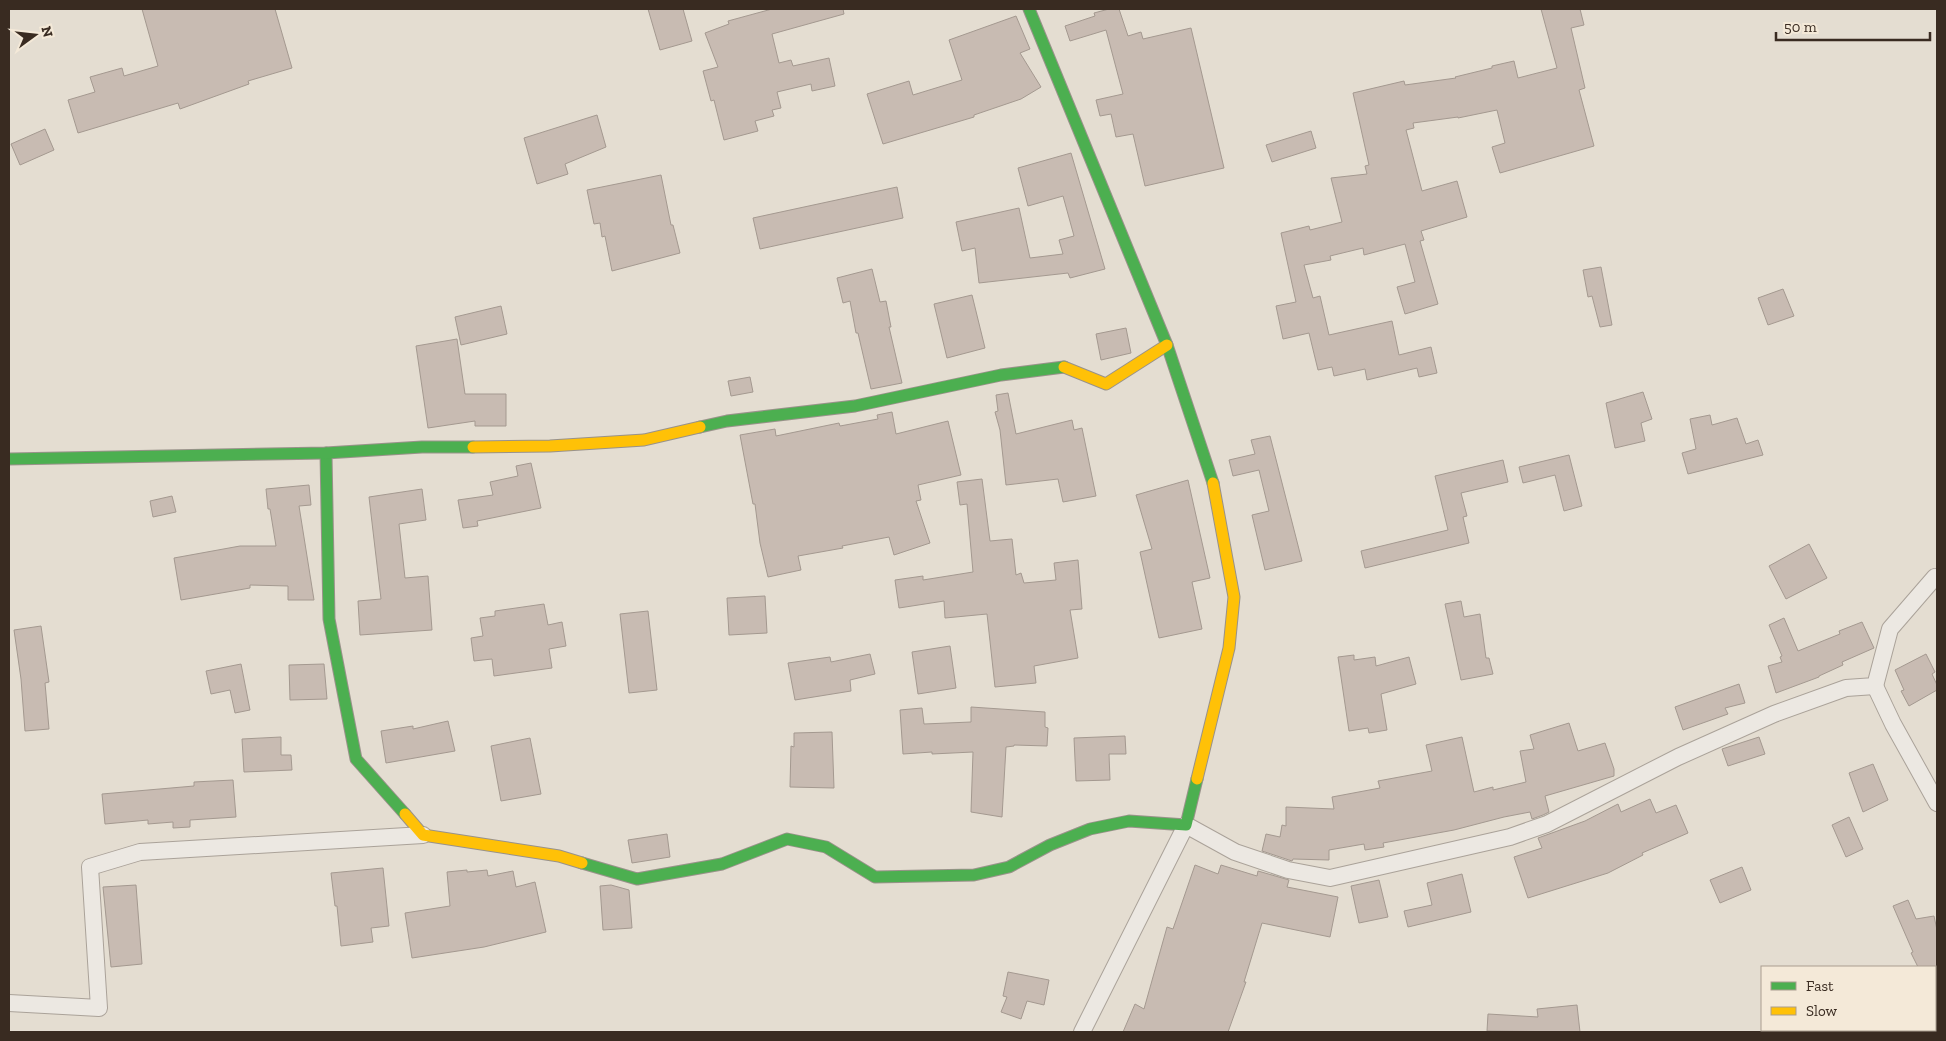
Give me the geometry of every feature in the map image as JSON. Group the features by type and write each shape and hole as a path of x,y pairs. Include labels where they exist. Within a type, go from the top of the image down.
{"street":[{"path":"1029,9 1166,345 1213,484 1234,597 1229,648 1186,825 1082,1032"},
{"path":"9,460 326,453 422,447 550,446 644,440 727,421 855,406 1001,375 1065,367 1106,384 1166,345"},
{"path":"326,453 329,619 356,759 423,835"},
{"path":"1936,576 1890,629 1875,686 1893,724 1937,803"},
{"path":"9,1003 99,1008 90,867 140,852 423,835 559,856 637,879 722,864 787,839 826,847 875,877 974,875 1009,867 1050,845 1090,828 1129,821 1186,825 1236,852 1288,870 1330,878 1510,838 1547,824 1678,756 1774,714 1846,688 1875,686"}],"building":[{"path":"142,9 275,9 292,68 248,81 249,84 180,109 178,103 78,133 68,100 95,92 90,77 122,68 124,76 158,66"},
{"path":"648,9 683,9 692,41 660,50"},
{"path":"772,9 843,9 844,14 772,34 779,63 791,60 793,66 829,58 835,86 812,91 811,84 777,92 781,108 772,110 774,116 755,121 758,131 724,140 714,100 711,101 703,71 718,67 705,33 729,24 728,21"},
{"path":"1109,9 1119,9 1128,36 1141,32 1143,39 1191,28 1224,168 1145,186 1133,134 1116,137 1111,114 1100,116 1096,100 1123,94 1106,30 1070,41 1065,26 1095,16 1094,13"},
{"path":"1541,9 1580,9 1584,25 1571,28 1585,88 1579,90 1594,146 1500,173 1492,147 1505,143 1497,110 1458,118 1413,123 1414,128 1406,130 1422,191 1457,181 1467,217 1421,231 1424,240 1420,241 1438,304 1405,314 1397,287 1415,282 1405,244 1364,255 1363,248 1330,256 1331,260 1304,265 1313,298 1320,296 1329,335 1392,321 1399,355 1431,347 1437,373 1419,377 1417,368 1367,380 1365,369 1334,376 1332,367 1318,370 1309,333 1283,339 1276,306 1296,302 1281,233 1309,226 1310,230 1342,222 1331,178 1367,174 1365,166 1369,165 1353,93 1404,81 1405,85 1456,78 1514,61 1518,78 1557,68"},
{"path":"1016,16 1030,49 1020,53 1041,87 1021,99 974,115 974,117 883,144 867,94 909,81 913,95 962,80 949,40"},
{"path":"597,115 606,147 565,164 568,174 537,184 524,138"},
{"path":"45,129 54,150 20,165 11,144"},
{"path":"1311,131 1316,148 1272,162 1266,145"},
{"path":"1071,153 1105,269 1070,278 1068,273 979,283 975,248 962,251 956,222 1019,208 1030,258 1063,254 1059,240 1074,236 1063,196 1028,206 1018,168"},
{"path":"661,175 671,225 673,225 680,253 612,271 605,236 602,237 600,223 594,224 587,190"},
{"path":"897,187 903,218 760,249 753,218"},
{"path":"1601,267 1612,325 1600,327 1592,296 1588,297 1583,270"},
{"path":"872,269 880,302 886,301 891,327 889,327 902,383 871,389 858,333 856,333 850,301 843,303 837,278"},
{"path":"1783,289 1794,316 1768,325 1758,298"},
{"path":"972,295 985,348 947,358 934,304"},
{"path":"501,306 507,334 461,345 455,317"},
{"path":"1126,328 1131,353 1101,360 1096,334"},
{"path":"457,339 465,394 506,394 506,426 475,426 475,421 428,428 416,346"},
{"path":"750,377 753,392 731,396 728,381"},
{"path":"1643,392 1652,419 1641,423 1645,441 1615,448 1606,403"},
{"path":"1008,393 1016,434 1072,420 1074,430 1082,428 1096,496 1063,502 1058,479 1006,485 1000,430 995,412 998,411 996,395"},
{"path":"892,412 896,434 948,421 961,475 918,485 921,500 916,501 930,543 894,555 889,537 842,546 843,548 798,556 801,570 768,577 740,435 775,429 776,436 839,423 840,426 878,419 877,415"},
{"path":"1710,415 1712,425 1737,418 1746,444 1758,440 1763,455 1688,474 1682,453 1696,449 1690,419"},
{"path":"1270,436 1302,561 1265,570 1252,515 1269,511 1259,470 1233,476 1229,460 1255,454 1251,440"},
{"path":"1569,455 1582,506 1564,511 1555,475 1523,483 1519,467"},
{"path":"1503,460 1508,482 1461,493 1467,516 1463,517 1469,543 1365,568 1361,551 1448,530 1435,476"},
{"path":"531,463 541,508 477,521 478,526 463,528 458,500 493,495 490,482 518,476 516,466"},
{"path":"982,479 990,541 1012,539 1016,575 1021,573 1024,583 1056,580 1054,563 1078,560 1082,609 1070,610 1078,658 1034,666 1036,683 995,687 987,614 945,618 944,601 899,608 895,580 923,576 923,580 973,572 967,504 960,505 957,482"},
{"path":"1188,480 1210,578 1192,582 1202,629 1159,638 1140,552 1152,549 1136,495"},
{"path":"309,485 311,505 299,506 314,600 288,600 288,586 250,585 250,588 181,600 174,558 240,546 276,546 266,489"},
{"path":"422,489 426,520 399,524 405,578 428,576 432,630 360,635 358,601 381,599 369,497"},
{"path":"172,496 176,512 153,517 150,501"},
{"path":"1809,544 1827,578 1786,599 1769,566"},
{"path":"765,596 767,633 729,635 727,598"},
{"path":"1461,601 1464,617 1480,614 1486,658 1489,658 1493,674 1461,680 1445,604"},
{"path":"544,604 548,625 562,622 566,646 549,649 552,668 494,676 492,659 474,661 471,638 483,636 480,618 495,616 495,611"},
{"path":"648,611 657,690 629,693 620,614"},
{"path":"1784,618 1798,651 1840,634 1839,631 1862,622 1874,648 1842,662 1843,665 1819,677 1776,693 1768,666 1782,662 1780,657 1782,656 1769,625"},
{"path":"41,626 49,682 45,683 49,729 25,731 21,679 14,630"},
{"path":"950,646 956,688 918,694 912,652"},
{"path":"870,654 875,674 850,680 851,691 795,700 788,663 830,657 831,662"},
{"path":"1926,654 1935,672 1932,674 1937,690 1909,706 1901,691 1904,690 1895,670"},
{"path":"1354,655 1354,660 1375,657 1376,666 1409,657 1416,684 1381,694 1387,730 1369,733 1368,728 1349,731 1338,657"},
{"path":"241,664 250,710 235,713 230,690 211,694 206,671"},
{"path":"324,664 327,699 290,700 289,665"},
{"path":"1739,684 1745,703 1725,708 1728,714 1683,730 1675,707"},
{"path":"971,707 1045,712 1045,727 1048,728 1047,746 1014,745 1006,747 1002,817 971,812 973,752 903,754 900,710 922,708 924,724 971,722"},
{"path":"448,721 455,751 386,763 381,731 413,726 413,729"},
{"path":"1569,723 1578,751 1605,743 1614,769 1614,776 1545,796 1549,812 1543,815 1532,819 1530,812 1504,817 1454,830 1383,843 1384,847 1365,850 1364,844 1329,850 1329,860 1293,859 1292,861 1262,851 1266,834 1280,837 1282,825 1286,826 1286,807 1334,809 1332,797 1380,788 1378,781 1432,771 1426,745 1462,737 1474,792 1493,787 1493,790 1526,782 1520,751 1534,749 1530,735"},
{"path":"832,732 834,788 790,787 791,746 794,747 794,733"},
{"path":"1125,736 1126,754 1109,754 1110,780 1076,781 1074,738"},
{"path":"281,737 281,755 291,755 292,770 244,772 242,739"},
{"path":"1759,737 1765,754 1728,766 1722,749"},
{"path":"530,738 541,794 501,801 491,746"},
{"path":"1873,764 1888,800 1863,812 1849,773"},
{"path":"233,780 236,817 190,820 190,827 173,828 173,822 148,824 148,820 105,824 102,794 194,786 194,782"},
{"path":"1650,799 1656,813 1676,805 1688,833 1642,853 1643,855 1608,873 1528,898 1514,857 1542,848 1538,838 1585,821 1618,804 1621,812"},
{"path":"1849,817 1863,849 1846,857 1832,825"},
{"path":"667,834 670,857 632,863 628,840"},
{"path":"1195,865 1218,874 1221,865 1257,876 1258,871 1289,880 1287,887 1338,897 1330,937 1262,923 1244,982 1246,982 1228,1032 1123,1032 1135,1004 1144,1009 1167,927 1173,929"},
{"path":"1742,867 1751,890 1720,903 1710,880"},
{"path":"383,868 389,926 371,928 373,942 341,946 331,873"},
{"path":"467,870 467,872 487,870 488,876 513,871 516,887 535,882 546,932 484,947 412,958 405,913 450,906 447,872"},
{"path":"1462,874 1471,912 1408,927 1404,911 1432,905 1427,883"},
{"path":"1379,880 1388,917 1359,923 1351,886"},
{"path":"136,885 142,964 111,967 103,887"},
{"path":"611,885 629,890 632,928 603,930 600,886"},
{"path":"1908,900 1916,919 1934,916 1937,930 1937,967 1918,966 1893,906"},
{"path":"1008,972 1049,980 1044,1005 1027,1001 1021,1019 1001,1012 1007,997 1003,996"},
{"path":"1577,1005 1580,1032 1487,1031 1488,1014 1538,1017 1537,1009"}],"traffic: fast":[{"path":"1029,9 1167,345 1213,483"},
{"path":"700,427 727,421 855,406 1001,375 1064,367"},
{"path":"9,459 326,453 422,447 473,447"},
{"path":"326,453 329,619 356,759 405,814"},
{"path":"582,863 637,879 722,864 787,839 826,847 875,877 974,875 1009,867 1050,845 1090,829 1129,821 1186,825 1197,779"}],"traffic: slow":[{"path":"1064,367 1106,384 1167,345"},
{"path":"473,447 550,446 644,440 700,427"},
{"path":"1197,779 1229,648 1234,597 1213,483"},
{"path":"405,814 423,835 559,856 582,863"}]}
